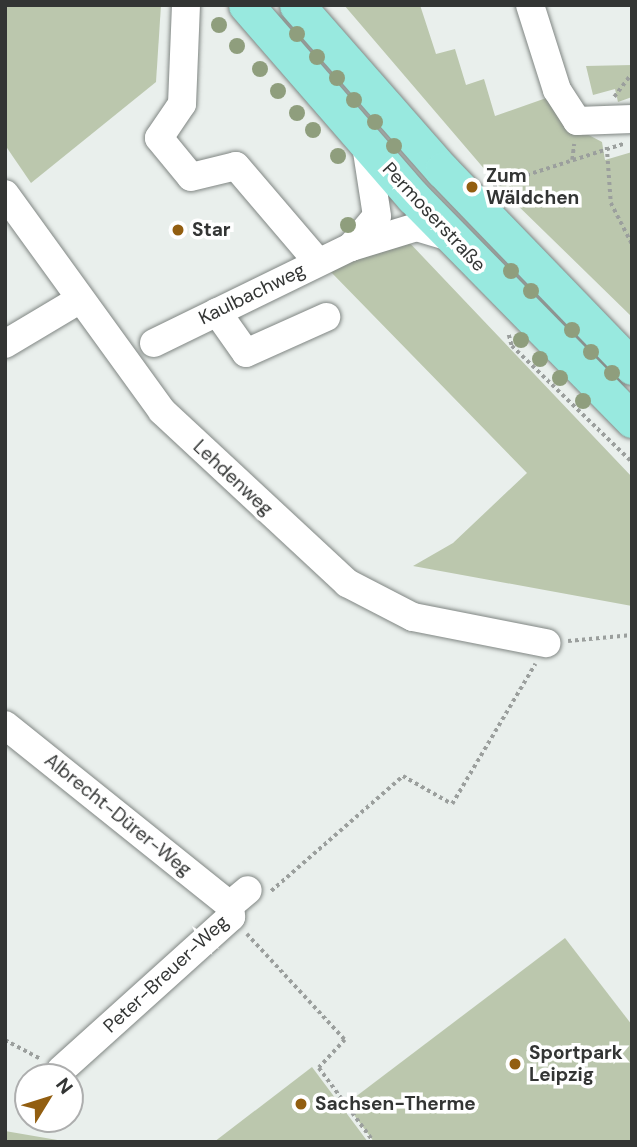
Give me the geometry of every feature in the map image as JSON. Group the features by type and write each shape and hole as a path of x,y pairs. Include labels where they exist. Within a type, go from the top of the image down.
{"main road":[{"name":"Permoserstraße","path":"246,5 450,237 632,420"},
{"name":"Permoserstraße","path":"297,5 442,170 632,368"}],"street":[{"path":"186,5 182,104 159,138 191,177 236,166 318,262"},
{"path":"530,5 557,90 577,121 615,131"},
{"name":"Kaulbachweg","path":"351,247 377,216 366,144"},
{"name":"Lehdenweg","path":"5,194 77,300 162,411 347,583 413,617 546,643"},
{"name":"Kaulbachweg","path":"154,343 351,247 417,227 450,237"},
{"path":"5,344 77,300"},
{"path":"217,312 246,353 326,317"},
{"name":"Albrecht-Dürer-Weg","path":"5,725 236,904"},
{"name":"Peter-Breuer-Weg","path":"68,1063 236,904"}],"path":[{"path":"615,131 632,142"},
{"path":"488,187 615,131"},
{"path":"615,131 611,203 632,244"},
{"path":"374,1142 319,1068 345,1040 236,904 274,891 403,776 452,804 466,789 546,643 632,635"},
{"path":"5,1040 23,1051"}],"green space":[{"path":"5,5 161,5 156,82 31,183 5,145"},
{"path":"344,5 420,5 436,54 455,49 466,85 484,79 495,116 552,96 583,132 602,142 605,160 632,152 632,317 504,192"},
{"path":"632,65 632,97 618,102 615,89 593,95 586,66"},
{"path":"405,238 632,477 632,606 413,566 453,543 527,473 330,271"},
{"name":"Sportpark Leipzig","path":"565,938 632,1025 632,1142 374,1142 346,1104"},
{"name":"Sachsen-Therme","path":"312,1067 368,1142 214,1142"},
{"path":"5,1131 69,1142 5,1142"}],"place":[{"name":"Zum Wäldchen","path":"472,187"},
{"name":"Star","path":"178,230"},
{"name":"Sportpark Leipzig","path":"515,1064"},
{"name":"Sachsen-Therme","path":"301,1104"}]}
